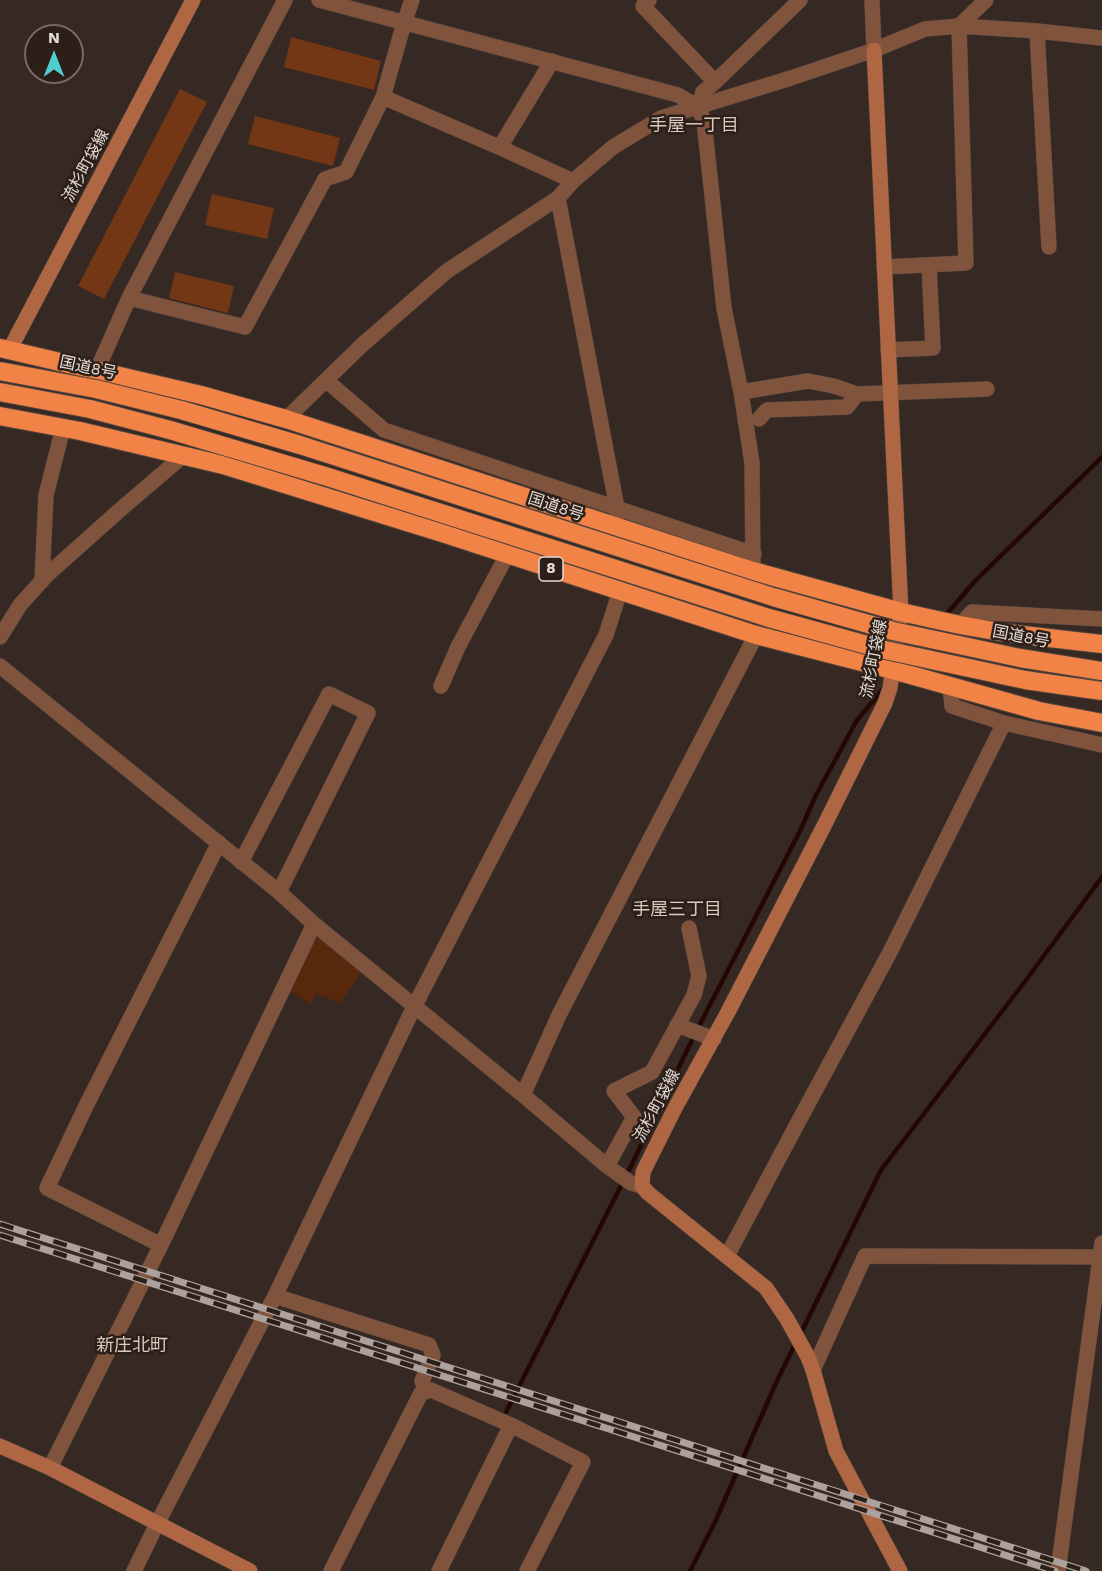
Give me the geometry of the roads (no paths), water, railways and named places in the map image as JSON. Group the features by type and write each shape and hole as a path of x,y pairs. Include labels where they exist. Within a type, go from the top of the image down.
{"highway":[{"path":"0,371 5,348 201,395 617,516 901,612 1006,633 1102,644"},
{"name":"国道8号","path":"0,371 96,389 181,410 300,445 773,597 893,631 1020,658 1102,671"},
{"name":"8","path":"0,392 90,409 170,430 328,477 769,618 874,647 1025,680 1102,691"},
{"name":"8","path":"0,416 63,428 223,465 756,635 1039,711 1102,723"}],"main road":[{"name":"流杉町袋線","path":"5,348 193,0"},
{"name":"流杉町袋線","path":"642,1186 643,1172 709,1038 825,824 885,703 893,670 901,612 874,50"},
{"path":"642,1186 766,1287 787,1319 810,1364 836,1451 900,1571"},
{"path":"0,1446 50,1468 250,1571"}],"street":[{"path":"97,370 129,298 285,0"},
{"path":"319,0 678,95 698,107 704,121 724,308 752,463 754,562"},
{"path":"129,298 245,327 325,179 346,172 383,97 412,0"},
{"path":"649,0 643,6 716,82"},
{"path":"698,107 703,92 800,0"},
{"path":"872,0 874,50"},
{"path":"884,267 966,262 959,26 986,0"},
{"path":"286,419 362,345 447,271 558,198 573,181 614,147 661,118 791,78 874,50 925,29 959,26 1102,38"},
{"path":"1038,31 1049,247"},
{"path":"500,147 552,61"},
{"path":"383,97 573,181"},
{"path":"558,198 617,516"},
{"path":"888,350 933,348 929,265"},
{"path":"327,381 384,430 617,516"},
{"path":"741,392 808,381 834,386 857,394 987,389"},
{"path":"759,419 767,410 847,407 857,394"},
{"path":"42,581 46,495 63,428"},
{"path":"0,637 20,605 42,581 121,508 184,455"},
{"path":"441,686 458,647 507,555"},
{"path":"134,1571 275,1296 414,1007 606,635 620,591"},
{"path":"960,625 972,612 1102,619"},
{"path":"523,1095 560,1015 756,635"},
{"path":"0,666 279,892 314,924 607,1166 631,1184 642,1186"},
{"path":"950,687 952,706 1004,723 1102,745"},
{"path":"242,862 329,694 368,713 279,892"},
{"path":"727,1256 890,952 1004,723"},
{"path":"161,1245 47,1188 219,843"},
{"path":"50,1468 161,1245 314,924"},
{"path":"607,1166 634,1117 615,1091 652,1072 682,1027 694,995 699,976 688,928"},
{"path":"682,1027 709,1038"},
{"path":"810,1364 865,1256 1101,1252 1058,1571"},
{"path":"275,1296 429,1345 433,1355 422,1381 426,1391"},
{"path":"331,1571 421,1393 431,1389 511,1425 582,1462 527,1571"},
{"path":"439,1571 511,1425"}],"waterway":[{"path":"945,616 975,581 1102,457"},
{"path":"698,1028 800,831 815,797 857,720 885,687"},
{"path":"800,1335 881,1170 1102,877"},
{"path":"506,1412 694,1036"},
{"path":"690,1571 715,1522 796,1342"}],"railway":[{"path":"0,1224 1086,1571"},
{"path":"0,1235 1055,1571"}],"district":[{"name":"手屋一丁目","path":"694,126"},
{"name":"手屋三丁目","path":"677,910"},
{"name":"新庄北町","path":"132,1346"}]}
